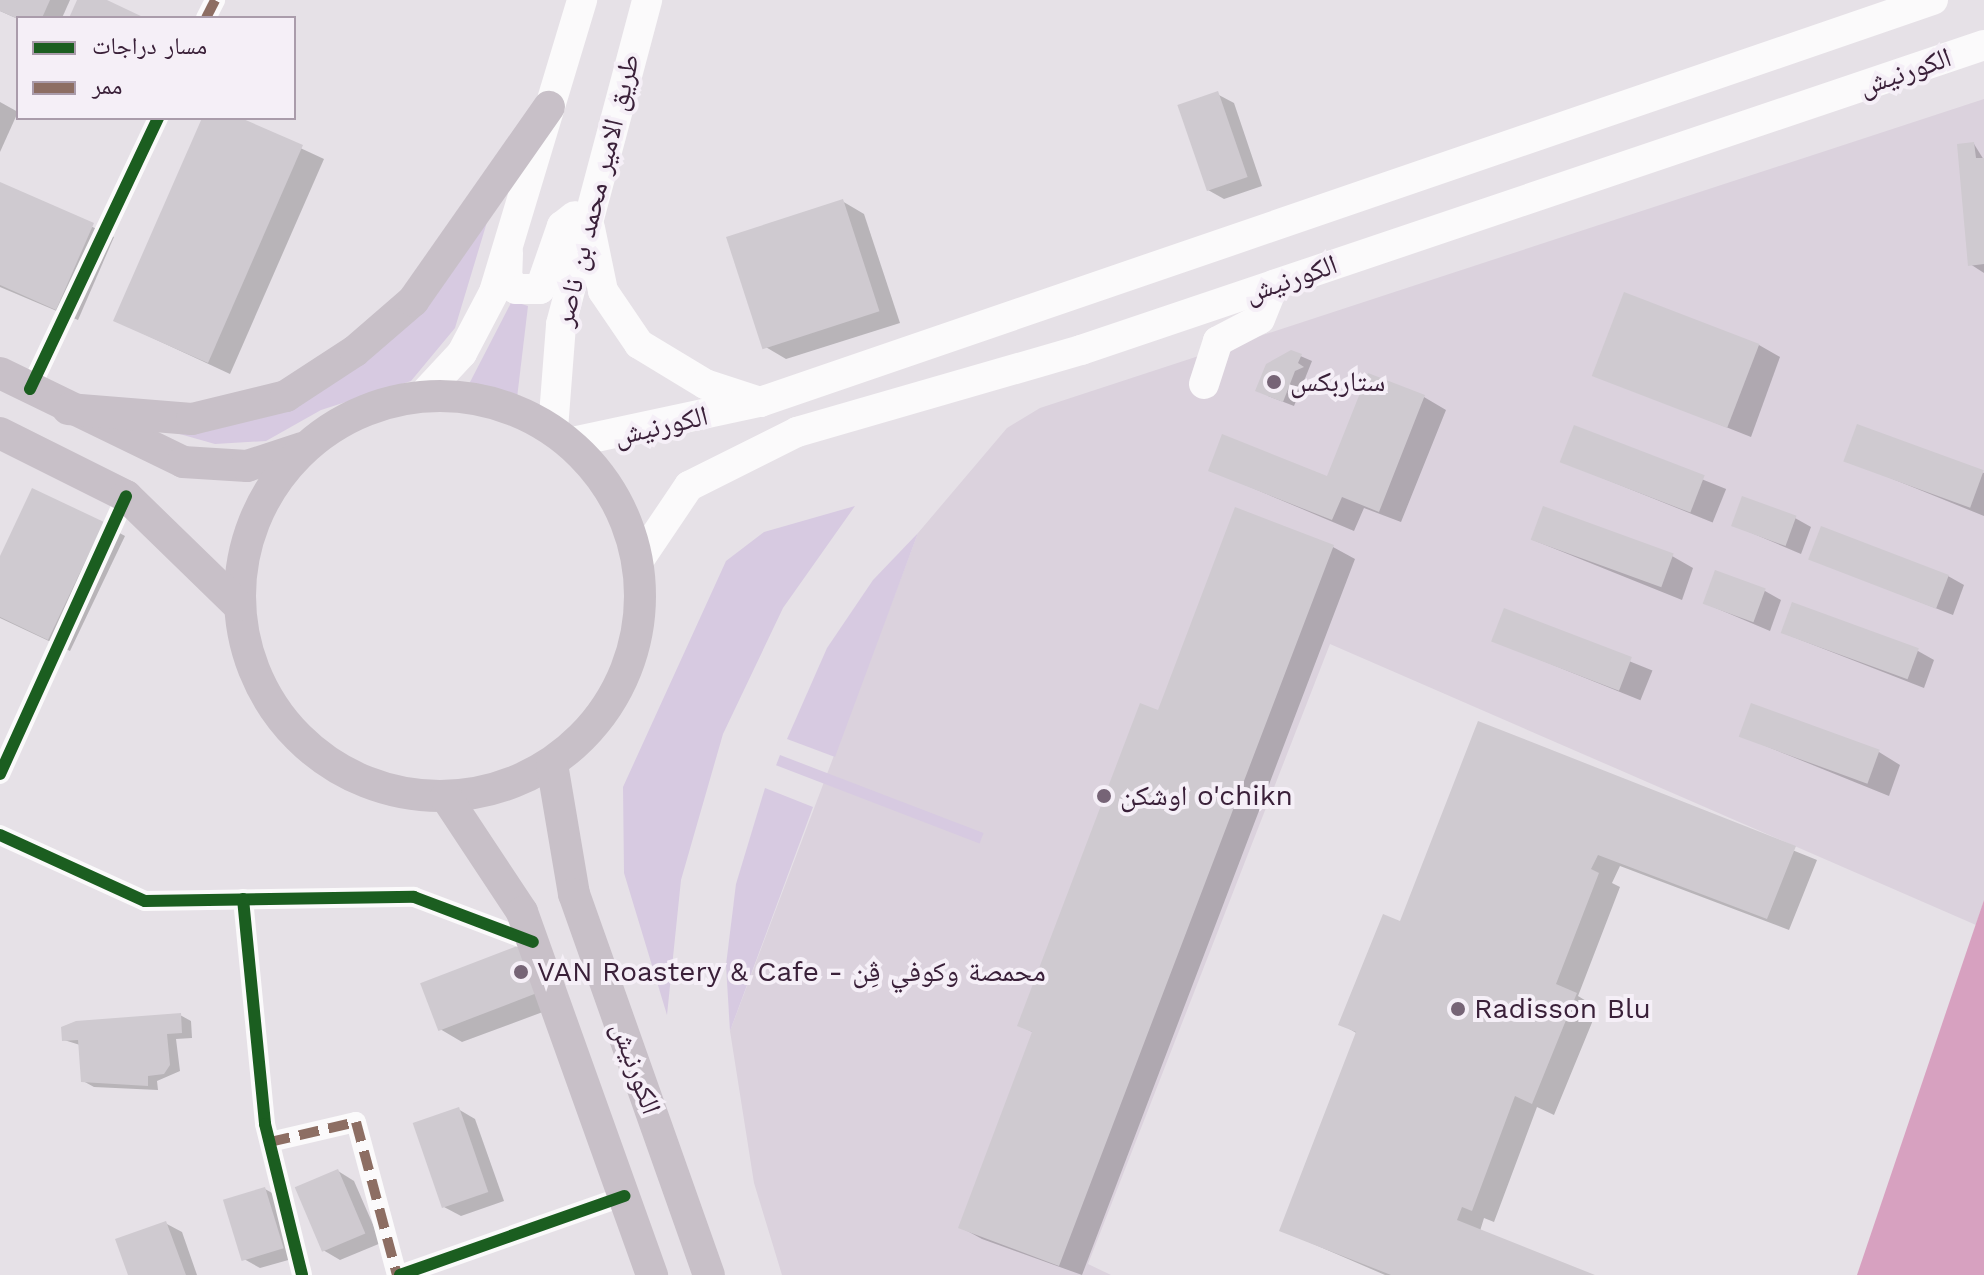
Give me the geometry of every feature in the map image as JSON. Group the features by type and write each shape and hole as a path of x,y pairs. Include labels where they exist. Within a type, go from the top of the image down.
{"main road":[{"path":"423,395 462,353 509,251 582,0"},
{"name":"طريق الامير محمد بن ناصر","path":"560,436 561,324 587,207 647,0"},
{"name":"الكورنيش","path":"560,436 760,402 1933,0"},
{"name":"الكورنيش","path":"637,563 689,486 730,461 797,432 1274,285 1984,45"},
{"path":"68,409 192,419 286,396 355,351 413,301 549,107"},
{"path":"509,251 507,278 516,289 540,289 562,226 587,207"},
{"path":"587,207 594,264 623,326 705,384 760,402"},
{"path":"1204,384 1218,341 1260,319 1274,285"},
{"path":"0,373 97,423 215,469 302,448"},
{"path":"423,395 483,400 560,436 622,509 637,563 642,606 616,696 552,764 501,788 446,797 384,789 316,752 281,720 250,666 238,605 243,547 265,493 302,448 358,411 423,395"},
{"path":"65,463 106,464 115,457 115,444 97,423"},
{"path":"0,433 126,496 238,605"},
{"name":"الكورنيش","path":"552,764 574,894 709,1275"},
{"name":"الكورنيش","path":"446,797 522,912 652,1275"}],"street":[{"path":"30,389 157,120"},
{"path":"0,774 126,496"},
{"path":"0,835 145,901 414,897 533,942"},
{"path":"243,899 270,1142 302,1275"},
{"path":"270,1142 356,1122 399,1275 624,1196"}],"shaded area":[{"path":"1984,99 1984,900 1976,925 1330,644 1088,1264 1111,1275 782,1275 754,1183 730,1031 918,533 1007,428 1040,408"},
{"path":"487,222 455,328 411,381 321,410 266,441 215,444 155,427 216,429 262,417"},
{"path":"512,301 528,306 517,398 468,386"},
{"path":"855,506 783,608 723,734 681,880 667,1015 624,873 623,787 726,561 764,532"},
{"path":"918,533 835,757 787,739 827,648 873,580"},
{"path":"780,755 984,833 980,843 776,765"},
{"path":"765,788 813,807 730,1031 726,965 736,884"},
{"path":"1984,900 1984,1275 1857,1275"}],"building":[{"path":"0,0 50,0 43,16 16,18 0,11"},
{"path":"77,0 107,0 141,16 70,16"},
{"path":"1218,91 1248,177 1207,191 1177,105"},
{"path":"201,120 246,120 303,145 208,363 113,321"},
{"path":"1974,142 1976,158 1984,158 1984,264 1968,266 1957,144"},
{"path":"0,182 94,223 56,310 0,285"},
{"path":"843,199 879,311 762,349 726,237"},
{"path":"1624,292 1759,344 1727,428 1592,376"},
{"name":"ستاربكس","path":"1291,350 1302,354 1298,363 1304,367 1295,371 1283,402 1255,391 1266,364"},
{"path":"1368,373 1425,395 1379,512 1342,497 1332,520 1208,471 1222,434 1327,476"},
{"path":"1857,424 1984,470 1970,508 1843,462"},
{"path":"1574,425 1705,475 1690,513 1560,462"},
{"path":"32,488 104,522 48,640 0,617 0,556"},
{"path":"1742,496 1797,516 1786,546 1731,526"},
{"path":"1543,506 1674,554 1661,587 1531,540"},
{"path":"1235,507 1334,545 1059,1266 958,1228 1032,1032 1017,1026 1140,703 1158,710"},
{"path":"1821,526 1949,575 1936,609 1808,560"},
{"path":"1715,570 1766,588 1753,622 1703,604"},
{"path":"1792,602 1919,648 1908,679 1781,633"},
{"path":"1504,608 1632,657 1619,691 1491,642"},
{"path":"1751,703 1880,750 1867,784 1739,737"},
{"name":"Radisson Blu","path":"1478,721 1796,846 1767,919 1598,855 1591,869 1599,873 1556,984 1577,993 1532,1104 1515,1096 1472,1211 1462,1207 1457,1220 1595,1275 1391,1275 1279,1231 1356,1032 1338,1025 1383,914 1400,921"},
{"path":"520,945 538,993 438,1031 420,983"},
{"path":"181,1013 182,1033 167,1034 170,1065 164,1074 148,1076 148,1086 81,1082 78,1040 62,1041 61,1027 76,1021"},
{"path":"459,1107 488,1192 442,1208 413,1123"},
{"path":"338,1169 365,1233 322,1252 295,1187"},
{"path":"265,1187 284,1248 242,1261 223,1200"},
{"path":"166,1221 186,1275 128,1275 115,1239"}],"marked path":[{"path":"207,16 215,0"},
{"path":"270,1142 356,1122 397,1275"}],"cycle path":[{"path":"30,389 157,120"},
{"path":"0,774 126,496"},
{"path":"0,835 145,901 414,897 533,942"},
{"path":"243,899 265,1124 302,1275"},
{"path":"400,1275 624,1196"}],"place":[{"name":"ستاربكس","path":"1274,382"},
{"name":"اوشكن o'chikn","path":"1104,796"},
{"name":"VAN Roastery & Cafe - محمصة وكوفي ڤِن","path":"521,972"},
{"name":"Radisson Blu","path":"1458,1009"}]}
